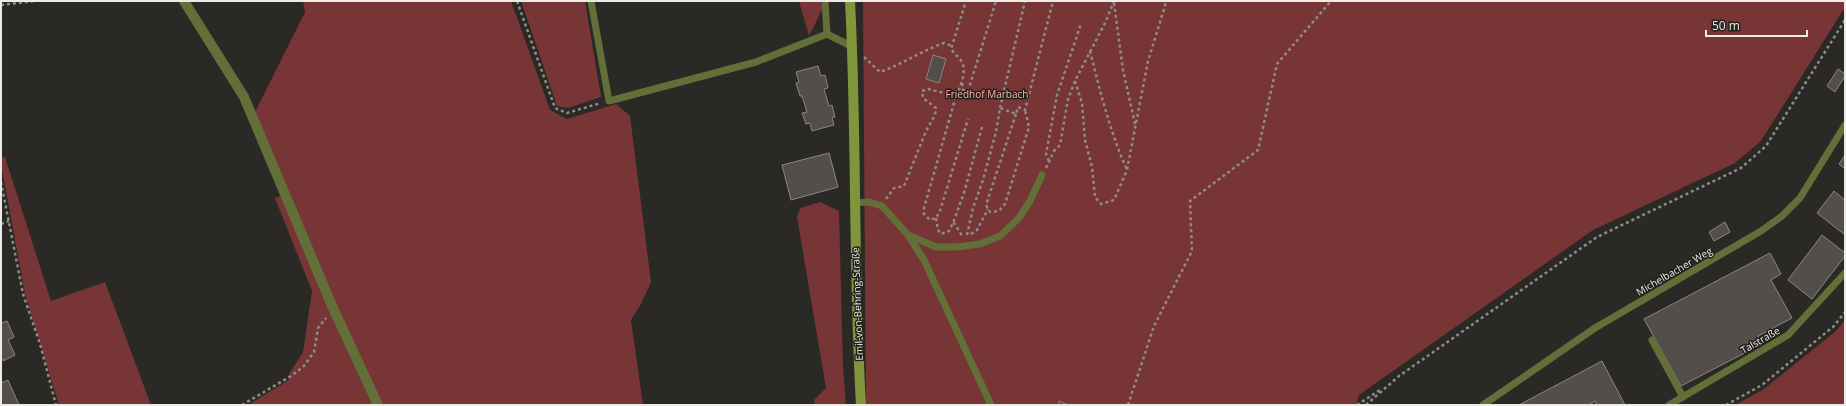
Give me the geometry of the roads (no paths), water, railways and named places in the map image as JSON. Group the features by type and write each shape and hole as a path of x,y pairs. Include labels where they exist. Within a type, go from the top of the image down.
{"main road":[{"name":"Emil-von-Behring-Straße","path":"850,1 853,47 854,203 861,405"}],"street":[{"path":"184,1 244,97 333,308 378,405"}],"lane":[{"path":"591,1 609,101 756,62 827,34 853,47"},
{"path":"825,1 827,34"},
{"name":"Michelbacher Weg","path":"1484,405 1595,328 1761,231 1782,216 1800,198 1845,125"},
{"path":"908,235 936,247 957,247 980,244 1000,236 1019,218 1030,201 1042,175"},
{"path":"854,203 869,202 882,206 908,235 924,260 991,405"},
{"name":"Talstraße","path":"1669,405 1788,336 1845,273"},
{"path":"1652,340 1683,397"}],"park label":[{"name":"Friedhof Marbach","path":"987,94"}]}
